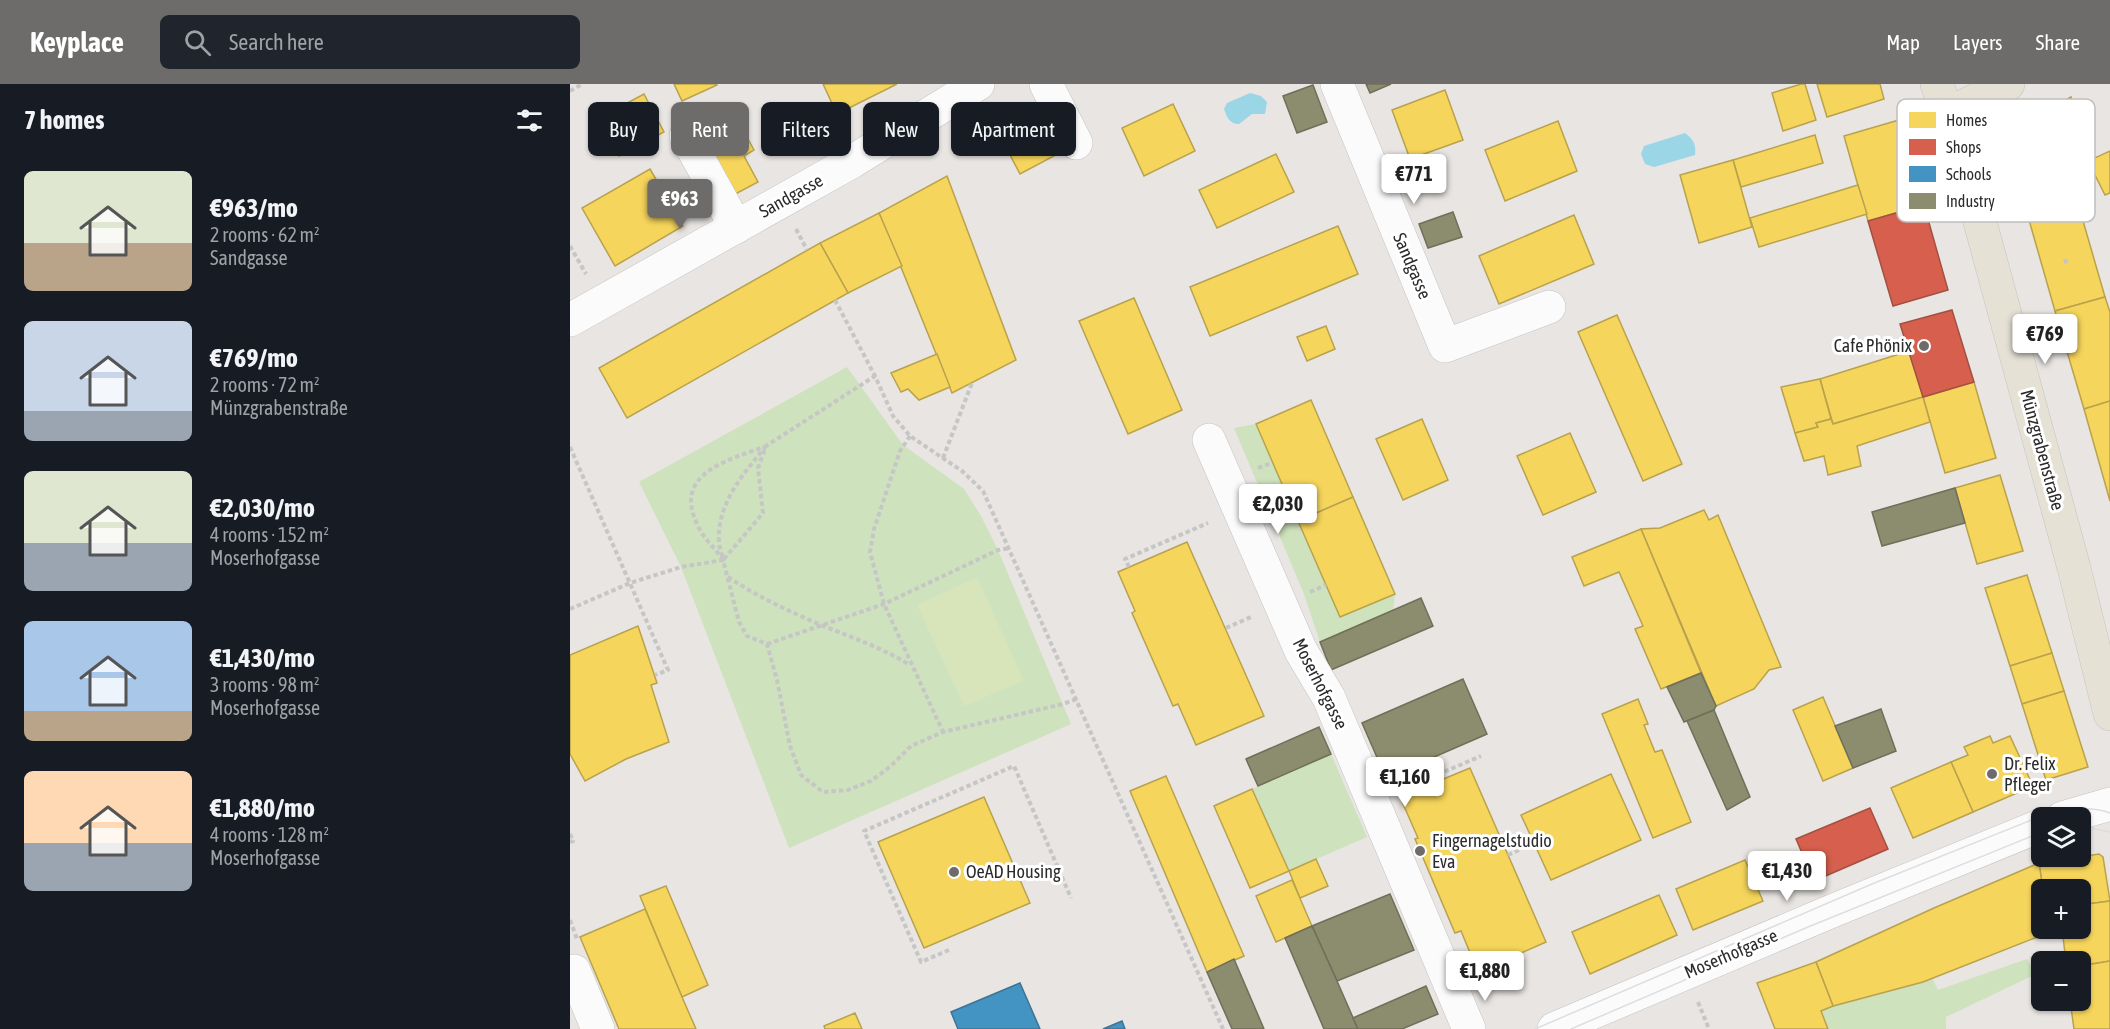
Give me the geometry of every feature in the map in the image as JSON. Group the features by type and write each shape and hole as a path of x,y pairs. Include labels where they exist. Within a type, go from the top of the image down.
{"main road":[{"name":"Münzgrabenstraße","path":"1937,84 1942,99"},
{"path":"1978,99 2008,84"},
{"name":"Münzgrabenstraße","path":"1980,222 2074,568 2110,714"}],"street":[{"name":"Sandgasse","path":"570,320 853,161 978,84"},
{"path":"1046,84 1055,102"},
{"name":"Sandgasse","path":"1336,84 1445,346 1550,307"},
{"path":"697,156 735,227"},
{"name":"Moserhofgasse","path":"1209,440 1301,651 1329,698 1469,1029"},
{"path":"2091,810 2110,804"},
{"name":"Moserhofgasse","path":"1554,1029 2031,830"},
{"path":"574,971 598,1029"}],"path":[{"path":"570,91 582,84"},
{"path":"570,246 590,282"},
{"path":"2065,259 2067,266"},
{"path":"835,300 893,416 910,435 975,481 983,491 1223,1029"},
{"path":"723,560 704,538 697,524 690,504 693,487 708,469 766,446 875,376"},
{"path":"942,458 972,383"},
{"path":"910,435 900,451 890,478 874,529 870,552 884,604 943,732"},
{"path":"570,609 630,583 681,567 723,560 763,513 758,468 766,446"},
{"path":"766,446 747,468 728,496 719,541 739,621 747,636 767,644 884,604 998,550 1010,548"},
{"path":"570,447 668,670 655,675"},
{"path":"1129,567 1125,559 1191,530"},
{"path":"728,577 751,592 887,651 912,665"},
{"path":"767,644 777,680 790,746 801,776 823,792 848,790 871,781 891,766 911,746 943,732 1077,699"},
{"path":"1411,793 1409,787 1481,756"},
{"path":"949,950 921,962 864,831 1014,766 1071,898"},
{"path":"570,834 573,841 570,842"},
{"path":"1508,855 1521,849"},
{"path":"1479,982 1516,966 1512,957"},
{"path":"1703,1013 1709,1029"}],"green space":[{"path":"847,367 903,445 964,489 981,516 998,550 1071,724 789,848 681,567 639,482"},
{"path":"1256,424 1340,617 1395,594 1393,611 1320,642 1304,594 1234,428"},
{"path":"977,577 1024,681 964,706 917,605"},
{"path":"1331,754 1367,837 1289,871 1252,789"},
{"path":"2027,959 2031,966 2031,976 1946,1017 1946,1029 1828,1029 1821,1011 1932,978 1938,990"}],"water":[{"path":"1250,93 1261,96 1267,102 1265,114 1252,114 1239,124 1233,123 1227,117 1224,109 1227,103"},
{"path":"1685,133 1694,142 1695,155 1654,167 1645,164 1641,154 1644,146"}],"building: Homes":[{"path":"674,84 716,84 717,85 682,101"},
{"path":"823,84 897,84 851,107 851,102 831,102"},
{"path":"1805,84 1816,120 1783,131 1772,93"},
{"path":"1817,84 1880,84 1884,99 1827,117"},
{"path":"1445,90 1463,140 1410,159 1392,110"},
{"path":"644,94 648,102 629,102"},
{"path":"1173,104 1195,151 1144,176 1122,128"},
{"path":"1558,121 1577,171 1505,201 1485,150"},
{"path":"1897,121 1897,213 1868,221 1844,136"},
{"path":"659,122 664,132 659,135"},
{"path":"1815,135 1823,163 1741,187 1733,160"},
{"path":"749,141 754,150 749,153"},
{"path":"2110,151 2110,193 2105,195 2095,175 2095,158"},
{"path":"1276,154 1294,192 1217,228 1199,190"},
{"path":"703,156 744,156 758,182 726,199"},
{"path":"1010,156 1054,156 1020,174"},
{"path":"1733,160 1752,227 1699,243 1680,175"},
{"path":"650,169 683,226 615,266 582,208"},
{"path":"947,176 1016,360 952,393 879,213"},
{"path":"1858,185 1867,214 1759,247 1750,218"},
{"path":"879,213 902,266 848,293 820,243"},
{"path":"1574,215 1594,264 1499,304 1479,256"},
{"path":"2030,222 2083,222 2105,297 2055,311"},
{"path":"1338,226 1358,274 1210,336 1190,287"},
{"path":"820,243 848,293 627,418 599,368"},
{"path":"2105,297 2110,312 2110,401 2084,409 2055,311"},
{"path":"1134,298 1182,410 1128,434 1079,321"},
{"path":"1617,315 1682,464 1643,481 1578,332"},
{"path":"1326,326 1335,349 1307,361 1297,337"},
{"path":"1909,351 1923,397 1833,424 1820,379"},
{"path":"937,354 950,387 919,400 908,389 901,392 891,373"},
{"path":"1820,379 1831,419 1816,423 1818,427 1795,433 1781,387"},
{"path":"1974,382 1996,458 1945,473 1923,397"},
{"path":"1923,397 1930,422 1857,446 1861,466 1828,475 1824,456 1804,461 1795,433 1818,427 1816,423 1831,419 1833,424"},
{"path":"1311,400 1353,497 1298,521 1256,424"},
{"path":"2110,401 2110,501 2084,409"},
{"path":"1422,419 1448,480 1403,500 1376,439"},
{"path":"1570,433 1596,492 1543,515 1517,456"},
{"path":"2000,475 2023,551 1977,564 1955,488"},
{"path":"1353,497 1395,594 1340,617 1298,521"},
{"path":"1704,510 1709,520 1718,515 1781,667 1769,670 1754,689 1716,706 1641,529 1660,528"},
{"path":"1641,529 1701,673 1661,689 1635,629 1643,626 1619,572 1584,586 1572,557"},
{"path":"1187,542 1264,716 1196,745 1178,704 1173,706 1132,613 1135,611 1118,572"},
{"path":"2027,575 2052,653 2010,666 1985,588"},
{"path":"638,626 657,683 651,685 669,742 626,759 585,781 570,754 570,655"},
{"path":"2052,653 2064,691 2022,704 2010,666"},
{"path":"2064,691 2088,767 2046,780 2022,704"},
{"path":"1823,697 1853,768 1823,781 1793,710"},
{"path":"1638,699 1648,724 1644,725 1655,752 1662,750 1691,822 1653,838 1602,714"},
{"name":"Dr. Felix Pfleger","path":"1990,736 1993,743 2010,736 2033,786 1973,812 1951,762 1968,755 1964,747"},
{"path":"1951,762 1973,812 1913,838 1891,788"},
{"path":"1470,768 1546,942 1478,972 1461,931 1455,933 1415,839 1418,838 1400,797"},
{"path":"1611,774 1641,840 1551,880 1521,815"},
{"path":"1166,776 1244,956 1207,972 1130,791"},
{"path":"1252,789 1289,871 1250,888 1214,806"},
{"name":"OeAD Housing","path":"984,797 1030,903 924,948 878,842"},
{"path":"2099,854 2103,857 2110,901 2091,904 2091,879 2041,879 2040,867 2091,867 2091,855"},
{"path":"1316,859 1328,886 1300,898 1289,871"},
{"path":"1745,860 1763,901 1693,930 1676,889"},
{"path":"2031,866 2040,867 2041,879 2031,879 2032,939 1923,982 1833,1006 1816,962"},
{"path":"1292,880 1312,926 1276,942 1256,896"},
{"path":"666,886 708,985 682,997 640,896"},
{"path":"1659,895 1677,935 1590,974 1572,932"},
{"path":"2110,901 2110,961 2091,964 2091,951 2065,951 2063,939 2091,939 2091,904"},
{"path":"645,909 696,1029 619,1029 580,937"},
{"path":"2110,961 2110,1029 2074,1029 2072,1011 2091,1011 2091,964"},
{"path":"1816,962 1833,1006 1821,1011 1828,1029 1775,1029 1757,983"},
{"path":"855,1013 862,1029 825,1029 824,1026"}],"building: Shops":[{"path":"1897,213 1897,222 1929,222 1948,290 1893,306 1868,221"},
{"path":"1952,310 1974,382 1923,397 1900,324"},
{"path":"1870,808 1888,849 1814,881 1796,839"}],"building: Schools":[{"path":"1020,983 1040,1029 958,1029 951,1012"},
{"path":"1122,1021 1125,1029 1103,1029"}],"building: Industry":[{"path":"1366,84 1391,84 1370,93"},
{"path":"1313,85 1327,122 1297,133 1283,96"},
{"path":"1453,212 1462,237 1428,248 1419,224"},
{"path":"1955,488 1965,523 1882,546 1872,512"},
{"path":"1421,598 1433,626 1331,670 1320,642"},
{"path":"1701,673 1716,706 1714,710 1684,722 1667,687"},
{"path":"1463,679 1487,734 1386,778 1362,723"},
{"path":"1881,709 1896,751 1853,768 1835,726"},
{"path":"1714,710 1750,797 1727,810 1687,721"},
{"path":"1319,727 1331,754 1258,786 1246,759"},
{"path":"1390,894 1414,950 1337,981 1312,926"},
{"path":"1312,926 1358,1029 1324,1029 1285,938"},
{"path":"1234,959 1264,1029 1232,1029 1207,972"},
{"path":"1426,986 1438,1014 1402,1029 1358,1029 1353,1018"}],"tram line":[{"path":"1535,1029 1872,884 2049,813 2072,809 2110,813"},
{"path":"2091,828 2110,832"},
{"path":"1571,1029 1808,927 2031,836"}],"place":[{"name":"Cafe Phönix","path":"1924,346"},
{"name":"Dr. Felix Pfleger","path":"1992,774"},
{"name":"Fingernagelstudio Eva","path":"1420,851"},
{"name":"OeAD Housing","path":"954,872"}]}
